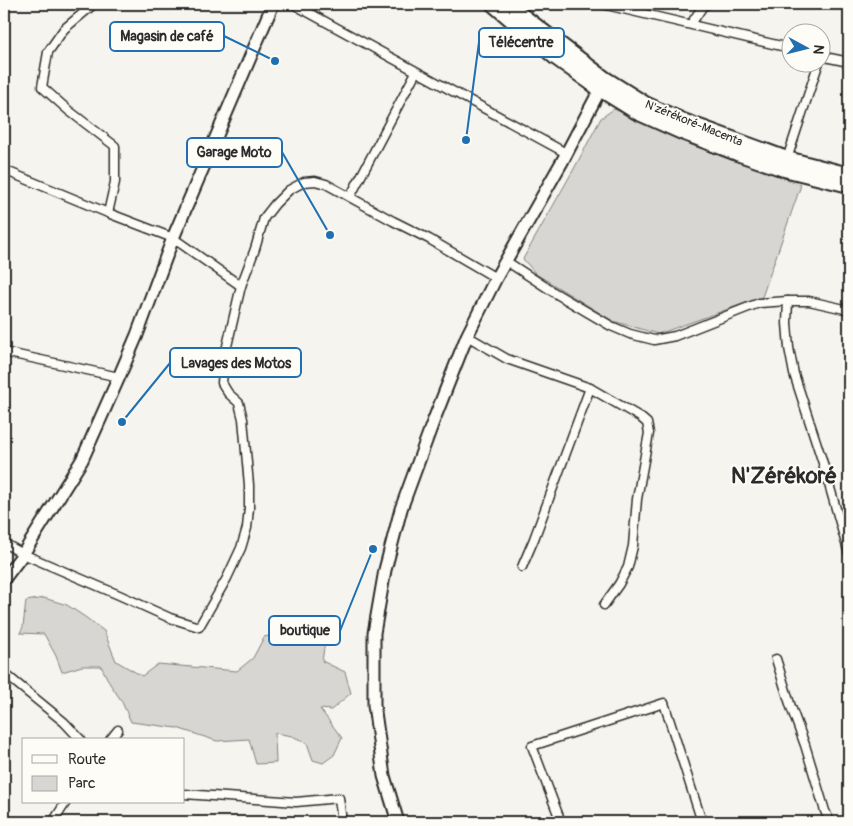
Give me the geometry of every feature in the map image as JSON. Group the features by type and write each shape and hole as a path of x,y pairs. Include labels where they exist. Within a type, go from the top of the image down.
{"highway":[{"path":"502,6 555,57 603,84 637,112 737,153 849,175"},
{"path":"786,164 849,186"}],"street":[{"path":"94,4 64,29 48,52 42,86 68,110 115,146 115,182 108,213"},
{"path":"4,579 23,554 82,460 137,335 173,238 273,4"},
{"path":"293,4 566,153"},
{"path":"602,4 780,46"},
{"path":"692,24 703,6 707,4"},
{"path":"830,58 849,62"},
{"path":"350,196 416,72"},
{"path":"786,164 816,72"},
{"path":"398,822 384,776 374,706 374,633 385,570 401,509 467,336 496,278 603,84"},
{"path":"4,170 173,238 241,286"},
{"path":"4,543 23,554 170,618 199,627 227,578 241,548 248,514 248,485 243,418 239,403 228,393 222,383 224,359 241,286 264,218 289,190 304,182 316,181 326,184 429,239 496,278"},
{"path":"506,261 611,326 630,334 654,340 675,336 759,304 809,301 849,310"},
{"path":"788,301 788,340 794,374 822,460 849,554"},
{"path":"467,336 507,359 590,388 647,423 649,433 637,499 632,553 628,567 619,584 604,605"},
{"path":"4,352 119,377"},
{"path":"522,566 534,539 590,388"},
{"path":"776,659 830,822"},
{"path":"4,673 64,722 79,738"},
{"path":"561,822 532,746 664,703 702,822"},
{"path":"112,738 118,730"},
{"path":"185,794 296,802 339,798 342,822"},
{"path":"53,822 65,804"}],"green space":[{"path":"614,109 801,185 762,297 658,334 613,321 536,274 523,259 601,118"},
{"path":"44,598 67,605 104,631 116,661 142,676 158,664 237,671 253,658 264,637 308,627 325,642 322,661 345,672 351,693 331,710 320,709 342,738 334,755 323,763 313,760 307,743 292,736 275,733 276,763 256,764 249,739 217,741 177,728 131,722 121,700 101,666 82,666 62,672 44,634 20,633 23,627 26,601"}],"place":[{"name":"Magasin de café","path":"275,61"},
{"name":"Télécentre","path":"466,140"},
{"name":"Garage Moto","path":"330,235"},
{"name":"Lavages des Motos","path":"122,422"},
{"name":"boutique","path":"373,549"}],"district":[{"name":"N'Zérékoré","path":"784,475"}]}
